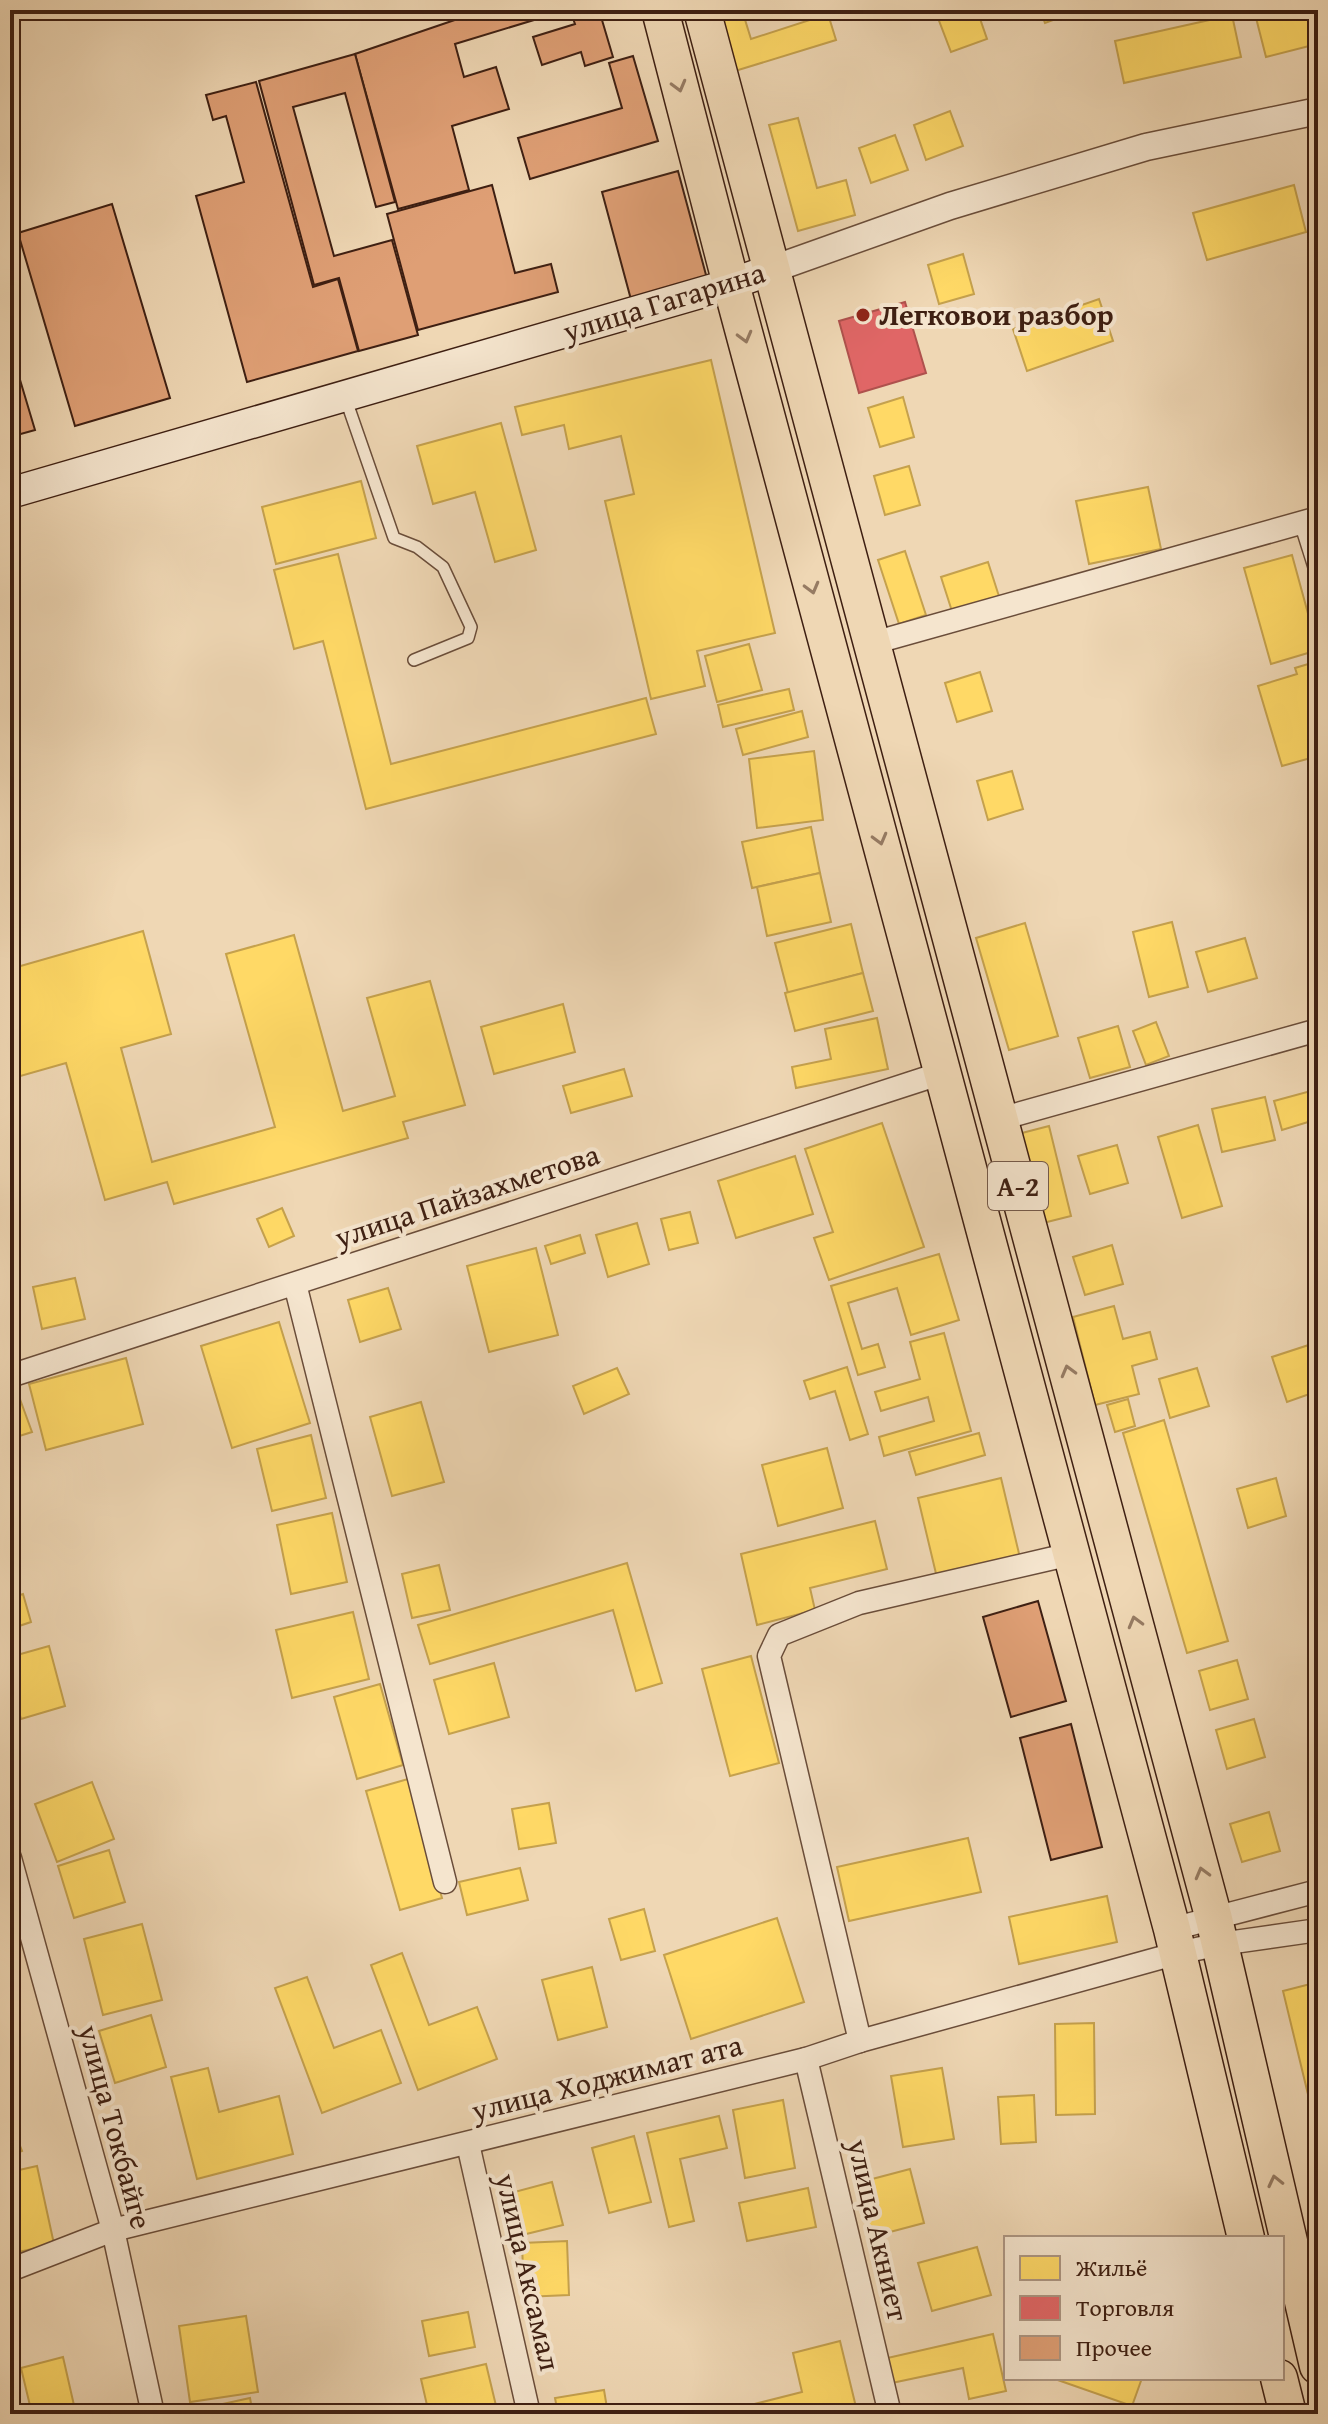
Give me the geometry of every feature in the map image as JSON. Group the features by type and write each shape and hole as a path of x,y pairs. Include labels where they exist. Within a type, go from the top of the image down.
{"highway":[{"name":"A-2","path":"660,10 1175,1941 1246,2236"},
{"name":"A-2","path":"702,10 1217,1931 1318,2366"},
{"path":"1280,2380 1288,2414"}],"main road":[{"name":"улица Гагарина","path":"10,493 731,284 773,269"}],"street":[{"name":"улица Гагарина","path":"773,269 950,206 1146,147 1318,111"},
{"path":"873,643 1309,521"},
{"path":"1000,1119 1318,1030"},
{"name":"улица Пайзахметова","path":"10,1376 942,1073"},
{"path":"295,1284 445,1882"},
{"path":"860,2041 769,1656 779,1635 859,1603 1071,1554"},
{"name":"улица Токбайге","path":"10,1858 113,2230 153,2414"},
{"name":"улица Ходжимат ата","path":"10,2270 113,2230 806,2059 1175,1941 1217,1931 1318,1891"},
{"path":"1217,1931 1318,1930"},
{"name":"улица Акниет","path":"806,2059 890,2414"},
{"name":"улица Аксамал","path":"468,2144 529,2414"}],"lane":[{"path":"345,396 394,538 417,547 443,567 471,627 468,638 414,660"},
{"path":"1309,521 1318,580"}],"building: Жильё":[{"path":"716,10 742,10 751,39 828,14 836,40 735,71"},
{"path":"959,10 977,10 987,39 951,52 938,18"},
{"path":"1040,10 1080,10 1045,23"},
{"path":"1254,10 1308,10 1317,44 1266,57"},
{"path":"1232,15 1241,57 1124,83 1115,41"},
{"path":"950,111 963,146 926,160 914,125"},
{"path":"798,118 817,188 846,180 855,215 798,231 769,125"},
{"path":"895,135 908,170 871,183 859,148"},
{"path":"1294,185 1306,232 1207,260 1193,213"},
{"path":"1318,247 1318,272 1314,273 1309,249"},
{"path":"963,254 974,294 939,304 928,265"},
{"path":"1099,299 1113,341 1027,371 1013,329"},
{"path":"711,360 775,633 697,651 705,686 651,699 605,501 634,494 621,436 569,449 564,425 522,435 515,407"},
{"path":"903,397 914,437 880,447 868,408"},
{"path":"501,423 536,550 495,562 475,492 433,504 417,446"},
{"path":"909,466 920,505 885,515 874,476"},
{"path":"361,481 376,538 276,564 262,507"},
{"path":"1148,487 1161,549 1089,564 1076,501"},
{"path":"905,551 926,615 899,624 878,560"},
{"path":"338,554 391,764 646,698 656,734 366,809 323,641 294,649 274,570"},
{"path":"1292,555 1318,650 1271,664 1244,568"},
{"path":"988,562 1005,615 958,630 941,577"},
{"path":"749,644 762,690 717,702 705,656"},
{"path":"1318,661 1318,756 1282,766 1258,686 1297,674 1295,668"},
{"path":"980,672 992,711 957,722 945,683"},
{"path":"789,689 794,710 723,727 718,705"},
{"path":"802,711 808,737 743,755 736,729"},
{"path":"814,751 823,820 757,828 749,759"},
{"path":"1012,771 1023,809 988,820 977,781"},
{"path":"811,827 820,873 752,888 742,842"},
{"path":"820,873 831,922 767,936 757,887"},
{"path":"1172,922 1188,987 1149,997 1133,932"},
{"path":"1025,923 1058,1036 1009,1050 976,938"},
{"path":"851,924 863,973 788,993 775,943"},
{"path":"143,931 171,1034 121,1048 152,1162 275,1127 226,954 294,935 343,1111 395,1096 367,998 430,981 465,1105 403,1122 408,1138 174,1204 167,1182 105,1200 66,1063 10,1079 10,969"},
{"path":"1245,938 1257,978 1208,992 1196,952"},
{"path":"863,973 873,1011 795,1031 785,993"},
{"path":"563,1004 575,1052 494,1074 481,1027"},
{"path":"877,1018 888,1069 796,1088 792,1067 831,1059 825,1029"},
{"path":"1156,1022 1169,1056 1146,1065 1133,1031"},
{"path":"1118,1026 1130,1067 1090,1078 1078,1038"},
{"path":"624,1069 632,1096 571,1113 563,1086"},
{"path":"1318,1089 1318,1119 1282,1130 1274,1101"},
{"path":"1265,1097 1275,1140 1222,1152 1212,1109"},
{"path":"882,1123 924,1247 829,1280 814,1238 833,1232 805,1149"},
{"path":"1198,1125 1222,1206 1182,1218 1158,1137"},
{"path":"1049,1126 1071,1216 1039,1224 1018,1134"},
{"path":"1117,1145 1128,1183 1090,1194 1078,1156"},
{"path":"795,1156 813,1214 736,1238 718,1181"},
{"path":"282,1208 294,1236 269,1247 257,1219"},
{"path":"690,1212 698,1243 669,1250 661,1219"},
{"path":"637,1223 649,1264 608,1277 596,1235"},
{"path":"580,1235 585,1253 551,1264 545,1246"},
{"path":"1112,1245 1123,1284 1085,1295 1073,1257"},
{"path":"536,1248 558,1335 489,1352 467,1266"},
{"path":"939,1254 959,1320 911,1335 897,1288 848,1303 862,1349 878,1344 885,1367 858,1375 831,1286"},
{"path":"75,1278 85,1319 42,1329 33,1287"},
{"path":"388,1288 401,1329 360,1342 348,1300"},
{"path":"1114,1306 1123,1339 1150,1332 1157,1359 1132,1366 1139,1394 1095,1405 1073,1317"},
{"path":"279,1322 310,1423 232,1448 201,1346"},
{"path":"944,1333 971,1431 884,1456 879,1437 934,1421 928,1397 881,1411 875,1392 920,1379 910,1342"},
{"path":"1318,1342 1318,1391 1287,1402 1272,1357"},
{"path":"126,1358 143,1424 46,1450 29,1384"},
{"path":"847,1367 868,1434 850,1440 835,1391 810,1399 804,1381"},
{"path":"617,1368 629,1394 584,1414 573,1386"},
{"path":"1197,1368 1209,1406 1170,1418 1159,1379"},
{"path":"17,1391 32,1432 10,1439 10,1393"},
{"path":"1128,1399 1135,1426 1115,1432 1107,1405"},
{"path":"421,1402 444,1482 392,1496 370,1417"},
{"path":"1164,1420 1228,1641 1187,1653 1123,1433"},
{"path":"979,1433 985,1455 916,1475 909,1452"},
{"path":"311,1435 326,1498 272,1511 257,1449"},
{"path":"827,1448 843,1508 778,1526 762,1465"},
{"path":"1001,1478 1021,1562 938,1582 918,1498"},
{"path":"1276,1478 1286,1516 1248,1528 1237,1489"},
{"path":"332,1513 347,1582 291,1594 277,1525"},
{"path":"875,1521 887,1569 810,1588 815,1610 757,1625 741,1554"},
{"path":"627,1563 662,1683 636,1691 613,1610 430,1664 418,1625"},
{"path":"439,1565 450,1610 412,1618 402,1574"},
{"path":"23,1594 31,1622 10,1629 10,1598"},
{"path":"353,1612 369,1679 292,1698 276,1630"},
{"path":"49,1646 65,1706 21,1719 10,1680 10,1657"},
{"path":"751,1656 779,1763 730,1776 702,1669"},
{"path":"1237,1660 1248,1699 1210,1710 1199,1671"},
{"path":"494,1663 509,1717 449,1734 434,1680"},
{"path":"380,1684 403,1765 357,1779 334,1697"},
{"path":"1254,1719 1265,1757 1227,1769 1216,1730"},
{"path":"408,1779 442,1898 400,1910 366,1791"},
{"path":"92,1782 114,1839 57,1862 35,1804"},
{"path":"549,1803 556,1843 519,1849 512,1809"},
{"path":"1269,1812 1280,1851 1242,1862 1230,1824"},
{"path":"968,1838 981,1892 849,1921 837,1867"},
{"path":"109,1850 125,1902 74,1918 58,1866"},
{"path":"520,1868 528,1900 467,1915 459,1882"},
{"path":"1107,1896 1117,1942 1019,1964 1009,1917"},
{"path":"644,1909 655,1951 621,1960 609,1919"},
{"path":"777,1918 804,2002 691,2039 664,1955"},
{"path":"142,1924 162,2000 103,2015 84,1939"},
{"path":"402,1953 429,2025 477,2007 497,2059 418,2090 371,1965"},
{"path":"592,1967 607,2027 558,2040 542,1980"},
{"path":"307,1977 334,2048 381,2030 401,2083 322,2113 275,1988"},
{"path":"1318,1982 1318,2114 1313,2115 1283,1991"},
{"path":"151,2015 166,2067 115,2083 99,2031"},
{"path":"1094,2023 1095,2114 1056,2115 1055,2024"},
{"path":"208,2068 219,2112 279,2096 293,2154 197,2179 171,2077"},
{"path":"942,2068 954,2139 903,2147 891,2076"},
{"path":"1034,2095 1036,2142 1001,2144 998,2097"},
{"path":"783,2100 795,2168 745,2178 733,2110"},
{"path":"719,2116 727,2148 680,2159 694,2221 669,2227 647,2133"},
{"path":"10,2120 22,2151 10,2156"},
{"path":"634,2136 651,2202 609,2213 592,2148"},
{"path":"37,2166 54,2244 10,2254 10,2172"},
{"path":"910,2169 924,2223 871,2237 857,2183"},
{"path":"552,2182 563,2225 514,2237 503,2195"},
{"path":"808,2188 816,2227 747,2241 739,2203"},
{"path":"567,2241 569,2295 524,2297 522,2243"},
{"path":"977,2247 991,2295 932,2311 918,2263"},
{"path":"468,2312 475,2347 429,2356 422,2321"},
{"path":"246,2316 258,2392 190,2402 179,2326"},
{"path":"993,2334 1006,2391 969,2399 963,2368 887,2384 883,2359"},
{"path":"840,2341 856,2407 827,2414 715,2414 802,2392 793,2353"},
{"path":"63,2357 76,2414 32,2414 21,2368"},
{"path":"486,2364 498,2414 429,2414 421,2379"},
{"path":"1058,2380 1141,2380 1132,2406"},
{"path":"604,2390 608,2414 558,2414 555,2398"},
{"path":"250,2398 253,2414 201,2414 200,2409"}],"building: Торговля":[{"path":"905,302 926,373 859,393 839,321"}],"building: Прочее":[{"path":"484,10 567,10 455,44 464,77 496,67 509,109 452,126 469,190 398,209 355,54"},
{"path":"570,10 599,10 613,57 585,66 581,52 542,65 533,37 575,24"},
{"path":"355,54 395,202 376,207 345,93 293,107 334,256 392,240 418,335 359,351 339,278 314,285 259,81"},
{"path":"633,56 658,141 530,179 518,138 622,108 609,63"},
{"path":"256,82 313,287 338,279 358,351 247,382 196,196 244,182 226,116 213,120 206,95"},
{"path":"678,171 709,286 633,307 602,192"},
{"path":"492,185 515,273 551,264 558,292 418,330 387,214"},
{"path":"112,204 170,398 75,426 18,233"},
{"path":"15,363 35,430 10,437 10,364"},
{"path":"1038,1601 1066,1701 1011,1717 983,1617"},
{"path":"1071,1724 1102,1847 1051,1860 1020,1738"}],"place":[{"name":"Легковои разбор","path":"863,315"}]}
